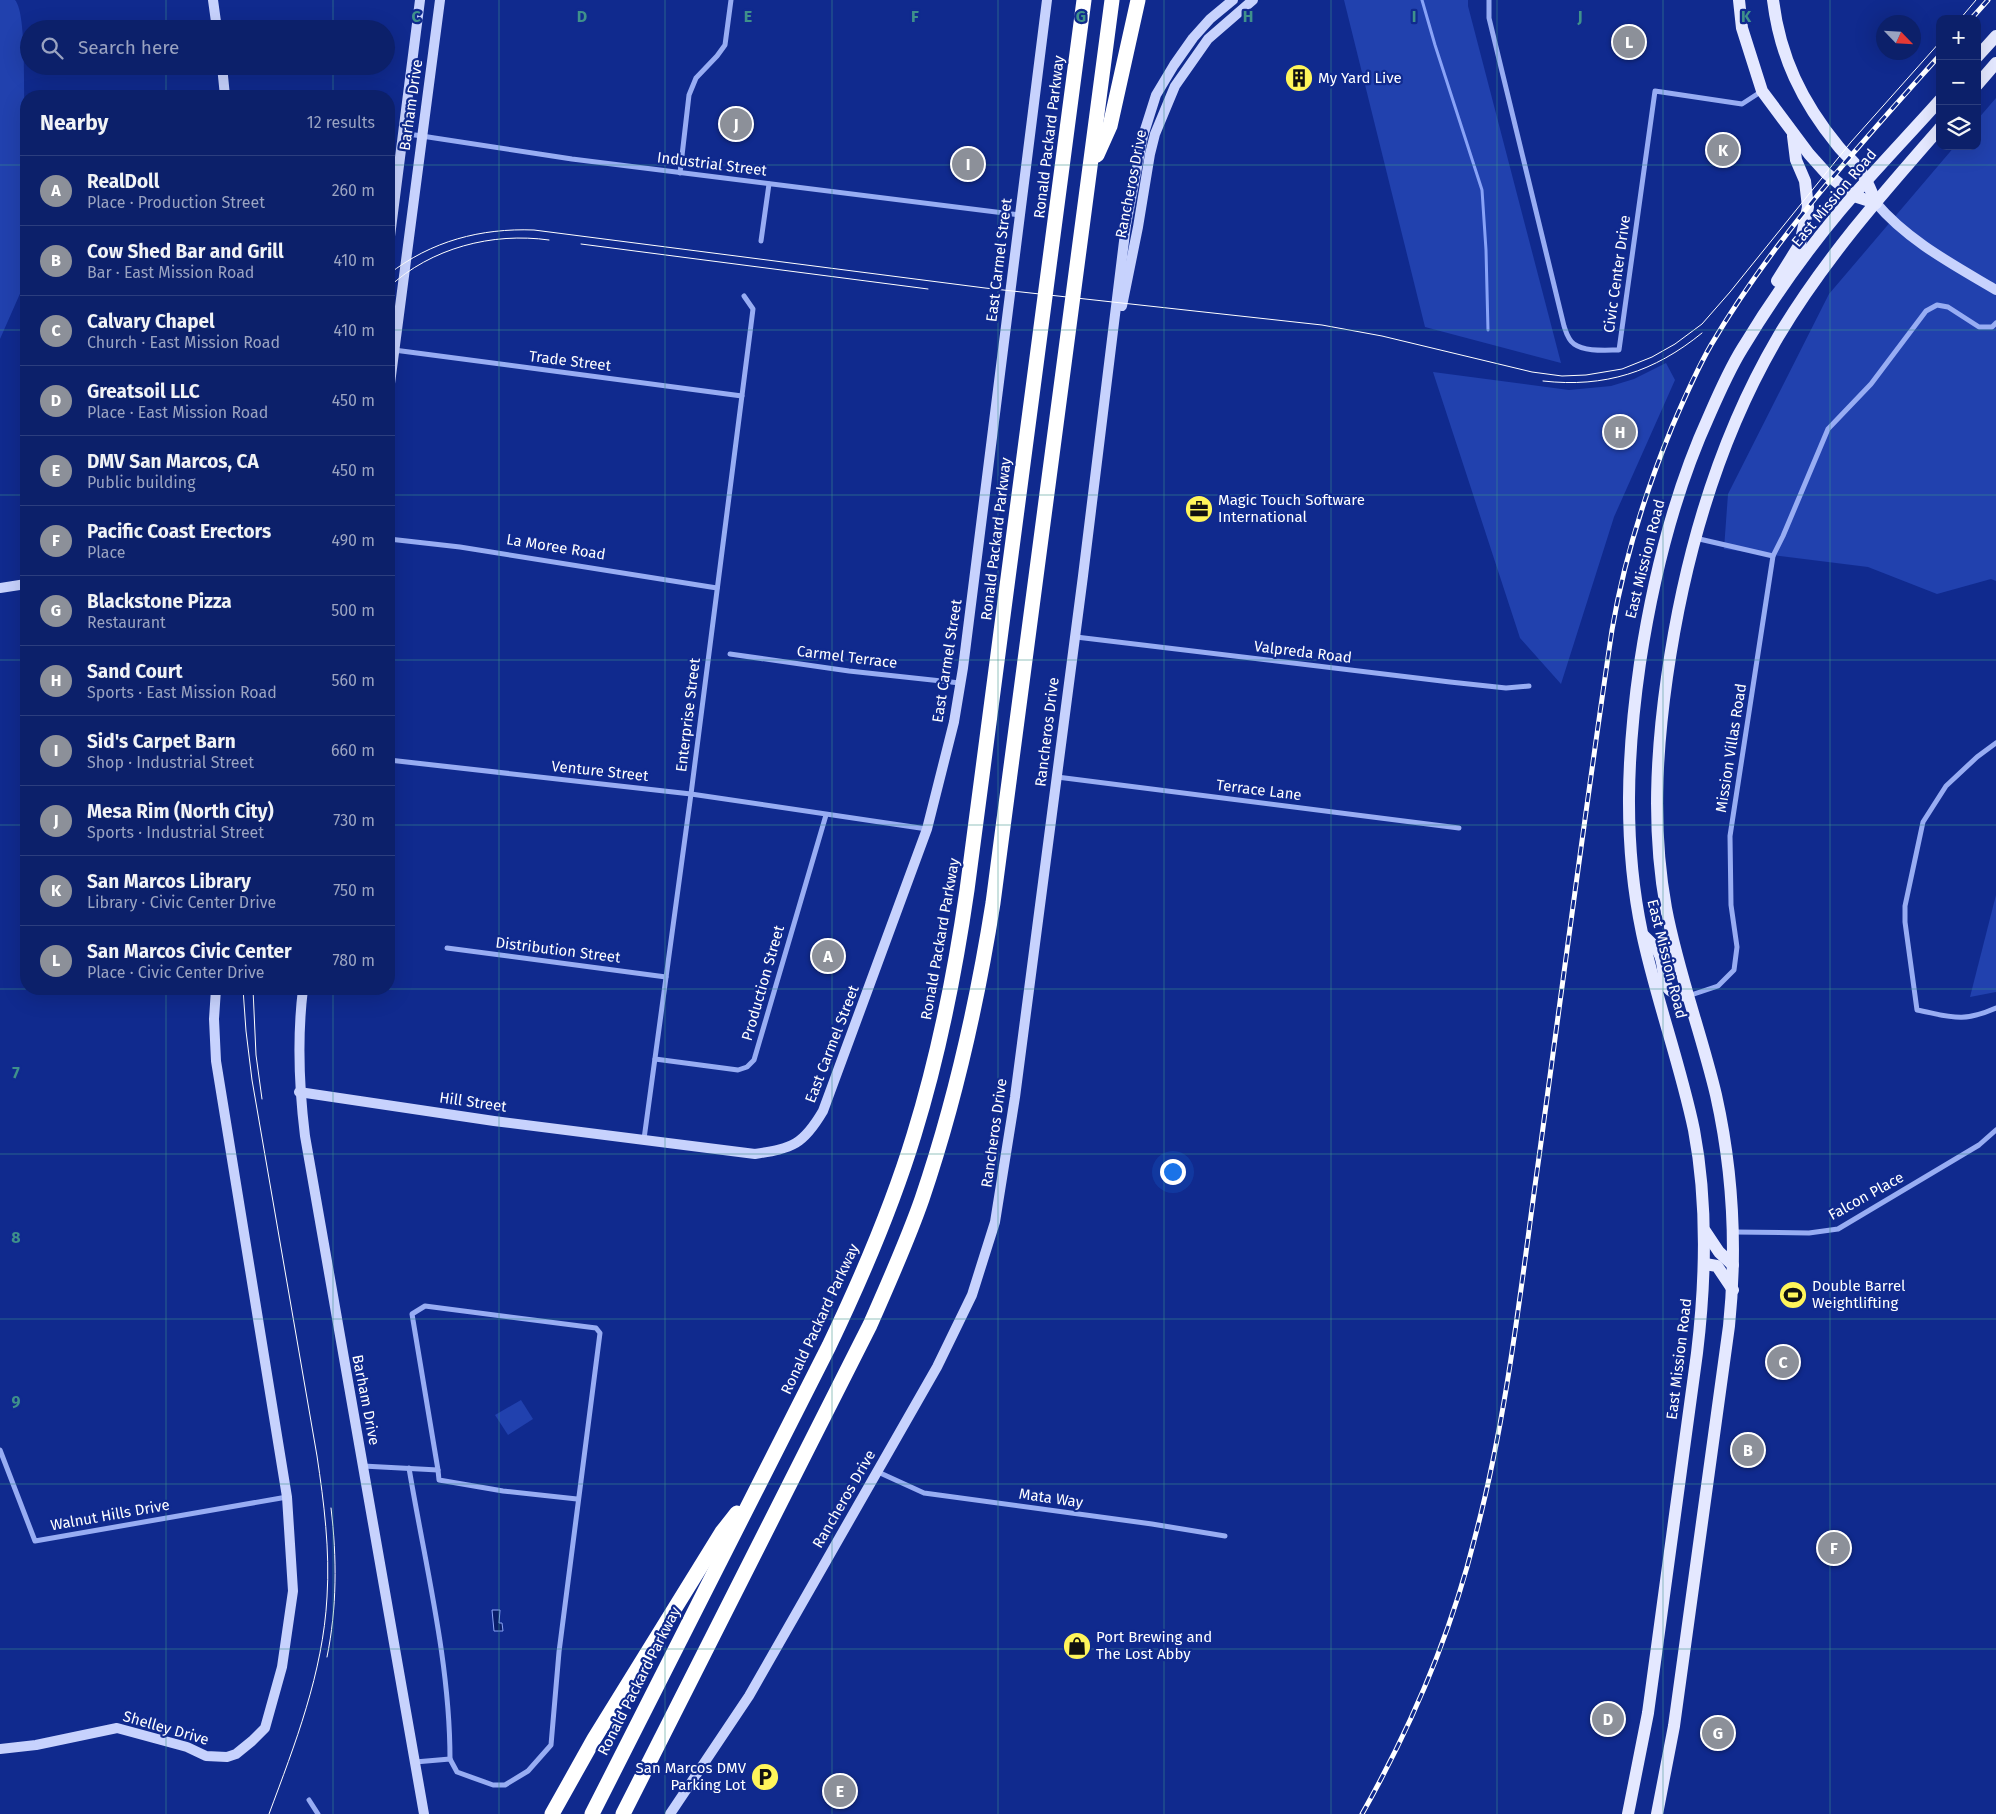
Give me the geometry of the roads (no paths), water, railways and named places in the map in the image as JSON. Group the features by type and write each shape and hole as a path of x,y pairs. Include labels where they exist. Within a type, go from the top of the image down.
{"highway":[{"name":"Ronald Packard Parkway","path":"592,1814 829,1346 877,1240 914,1135 945,1020 958,954 1084,0"},
{"path":"623,1814 870,1325 922,1200 943,1135 967,1044 981,979 993,903 1112,0"},
{"path":"1090,173 1110,126 1138,0"},
{"path":"552,1814 594,1739 722,1532 759,1484"}],"main road":[{"path":"213,0 216,20"},
{"name":"Barham Drive","path":"395,193 420,0"},
{"name":"Barham Drive","path":"395,342 440,0"},
{"name":"East Carmel Street","path":"644,1139 755,1154 785,1149 801,1141 813,1128 824,1111 927,829 954,722 961,683 1047,0"},
{"name":"Rancheros Drive","path":"670,1814 749,1696 937,1367 972,1294 995,1222 1015,1097 1126,225 1142,136 1156,95 1174,65 1205,26 1233,0"},
{"name":"Rancheros Drive","path":"1108,376 1155,134 1175,86 1208,39 1253,0"},
{"path":"1739,0 1742,28 1762,91 1826,174 1854,196 1876,203"},
{"path":"1773,0 1783,51 1792,75 1812,111 1838,147 1858,168 1867,182 1876,203 1890,219 1936,255 1996,290"},
{"path":"1981,53 1996,36"},
{"path":"1981,80 1996,63"},
{"path":"223,75 224,90"},
{"name":"East Mission Road","path":"1628,1814 1648,1713 1697,1353 1705,1264 1705,1231 1694,1131 1642,934 1634,890 1629,840 1629,759 1634,703 1650,601 1681,484 1711,411 1741,351 1806,255 1854,196 1936,104"},
{"path":"1741,351 1774,285 1795,252 1804,230 1808,207 1805,181 1796,160 1793,133"},
{"name":"East Mission Road","path":"1657,1814 1674,1726 1721,1392 1733,1290 1733,1232 1730,1187 1722,1128 1715,1092 1674,942 1664,896 1659,850 1657,786 1662,717 1673,638 1694,538 1713,481 1746,396 1762,365 1823,269 1936,133"},
{"path":"0,588 20,585"},
{"path":"1642,934 1658,951 1668,989 1674,994 1688,996"},
{"path":"216,995 214,1019 216,1061 287,1497"},
{"name":"Barham Drive","path":"303,995 298,1066 305,1136 424,1814"},
{"name":"Hill Street","path":"300,1092 494,1121 644,1139"},
{"path":"1705,1231 1719,1252 1733,1266"},
{"path":"1705,1264 1717,1266 1733,1290"},
{"name":"Shelley Drive","path":"0,1749 36,1745 117,1728 187,1747 206,1756 227,1757 236,1754 252,1741 265,1728 282,1667 293,1591 287,1497"}],"street":[{"path":"680,173 689,96 696,78 724,45 731,0"},
{"name":"Civic Center Drive","path":"1489,0 1491,26 1564,326 1568,337 1574,344 1581,347 1619,350 1655,91 1742,104 1762,91"},
{"name":"Industrial Street","path":"402,133 572,159 1020,215"},
{"path":"762,241 769,184"},
{"name":"Enterprise Street","path":"644,1139 691,794 753,309 744,296"},
{"name":"Mission Villas Road","path":"1688,996 1718,986 1734,970 1737,947 1731,905 1730,836 1773,556 1828,429 1871,384 1926,311 1937,305 1948,306 1980,327 1992,327 1996,323"},
{"name":"Trade Street","path":"395,350 742,396"},
{"path":"1694,538 1773,556"},
{"name":"La Moree Road","path":"395,540 460,547 717,588"},
{"name":"Valpreda Road","path":"1075,636 1450,682 1506,688 1529,686"},
{"name":"Carmel Terrace","path":"730,654 849,671 961,683"},
{"path":"1996,743 1977,757 1946,786 1923,822 1905,906 1904,922 1917,1010 1959,1019 1978,1016 1996,1008"},
{"name":"Venture Street","path":"395,761 691,794 927,829"},
{"name":"Terrace Lane","path":"1057,777 1459,828"},
{"name":"Production Street","path":"655,1059 738,1070 747,1067 754,1060 826,815"},
{"name":"Distribution Street","path":"447,948 666,976"},
{"name":"Falcon Place","path":"1733,1232 1809,1233 1838,1229 1979,1145 1996,1130"},
{"path":"409,1468 437,1628 449,1712 450,1759 457,1772 493,1785 506,1785 528,1771 551,1745 559,1652 600,1334 596,1328 425,1306 412,1314 439,1480 503,1491 578,1500"},
{"name":"Walnut Hills Drive","path":"0,1450 35,1541 287,1497"},
{"path":"363,1466 438,1470"},
{"name":"Mata Way","path":"877,1472 924,1493 1152,1524 1225,1536"},
{"path":"415,1762 450,1759"},
{"path":"309,1800 318,1814"}],"waterway":[{"path":"1422,0 1482,190 1488,330"}],"tram line":[{"path":"1963,15 1976,0"},
{"path":"395,270 422,253 457,239 495,231 534,230 985,288 1322,325 1382,336 1532,372 1562,376 1586,375 1622,369 1652,357 1675,344 1702,324 1851,142 1936,46"},
{"path":"395,282 424,262 463,246 506,238 549,240"},
{"path":"581,244 928,289"},
{"path":"1543,381 1587,382 1628,374 1666,358 1702,333"},
{"path":"243,995 252,1080 317,1456 328,1562 324,1625 314,1681 298,1735 269,1814"},
{"path":"253,995 256,1055 262,1099"},
{"path":"327,1657 333,1620 335,1583 331,1508"}],"railway":[{"path":"1975,15 1988,0"},
{"path":"1362,1814 1397,1748 1442,1644 1465,1573 1486,1490 1513,1348 1612,630 1629,552 1644,502 1662,452 1690,385 1711,345 1736,306 1762,267 1818,194 1936,59"}],"place":[{"name":"San Marcos Civic Center","path":"1629,42"},
{"name":"My Yard Live","path":"1299,78"},
{"name":"Mesa Rim (North City)","path":"736,124"},
{"name":"San Marcos Library","path":"1723,150"},
{"name":"Sid's Carpet Barn","path":"968,164"},
{"name":"Sand Court","path":"1620,432"},
{"name":"Magic Touch Software International","path":"1199,509"},
{"name":"RealDoll","path":"828,956"},
{"name":"Double Barrel Weightlifting","path":"1793,1295"},
{"name":"Calvary Chapel","path":"1783,1362"},
{"name":"Cow Shed Bar and Grill","path":"1748,1450"},
{"name":"Pacific Coast Erectors","path":"1834,1548"},
{"name":"Port Brewing and The Lost Abby","path":"1077,1646"},
{"name":"Greatsoil LLC","path":"1608,1719"},
{"name":"Blackstone Pizza","path":"1718,1733"},
{"name":"San Marcos DMV Parking Lot","path":"765,1777"},
{"name":"DMV San Marcos, CA","path":"840,1791"}]}
